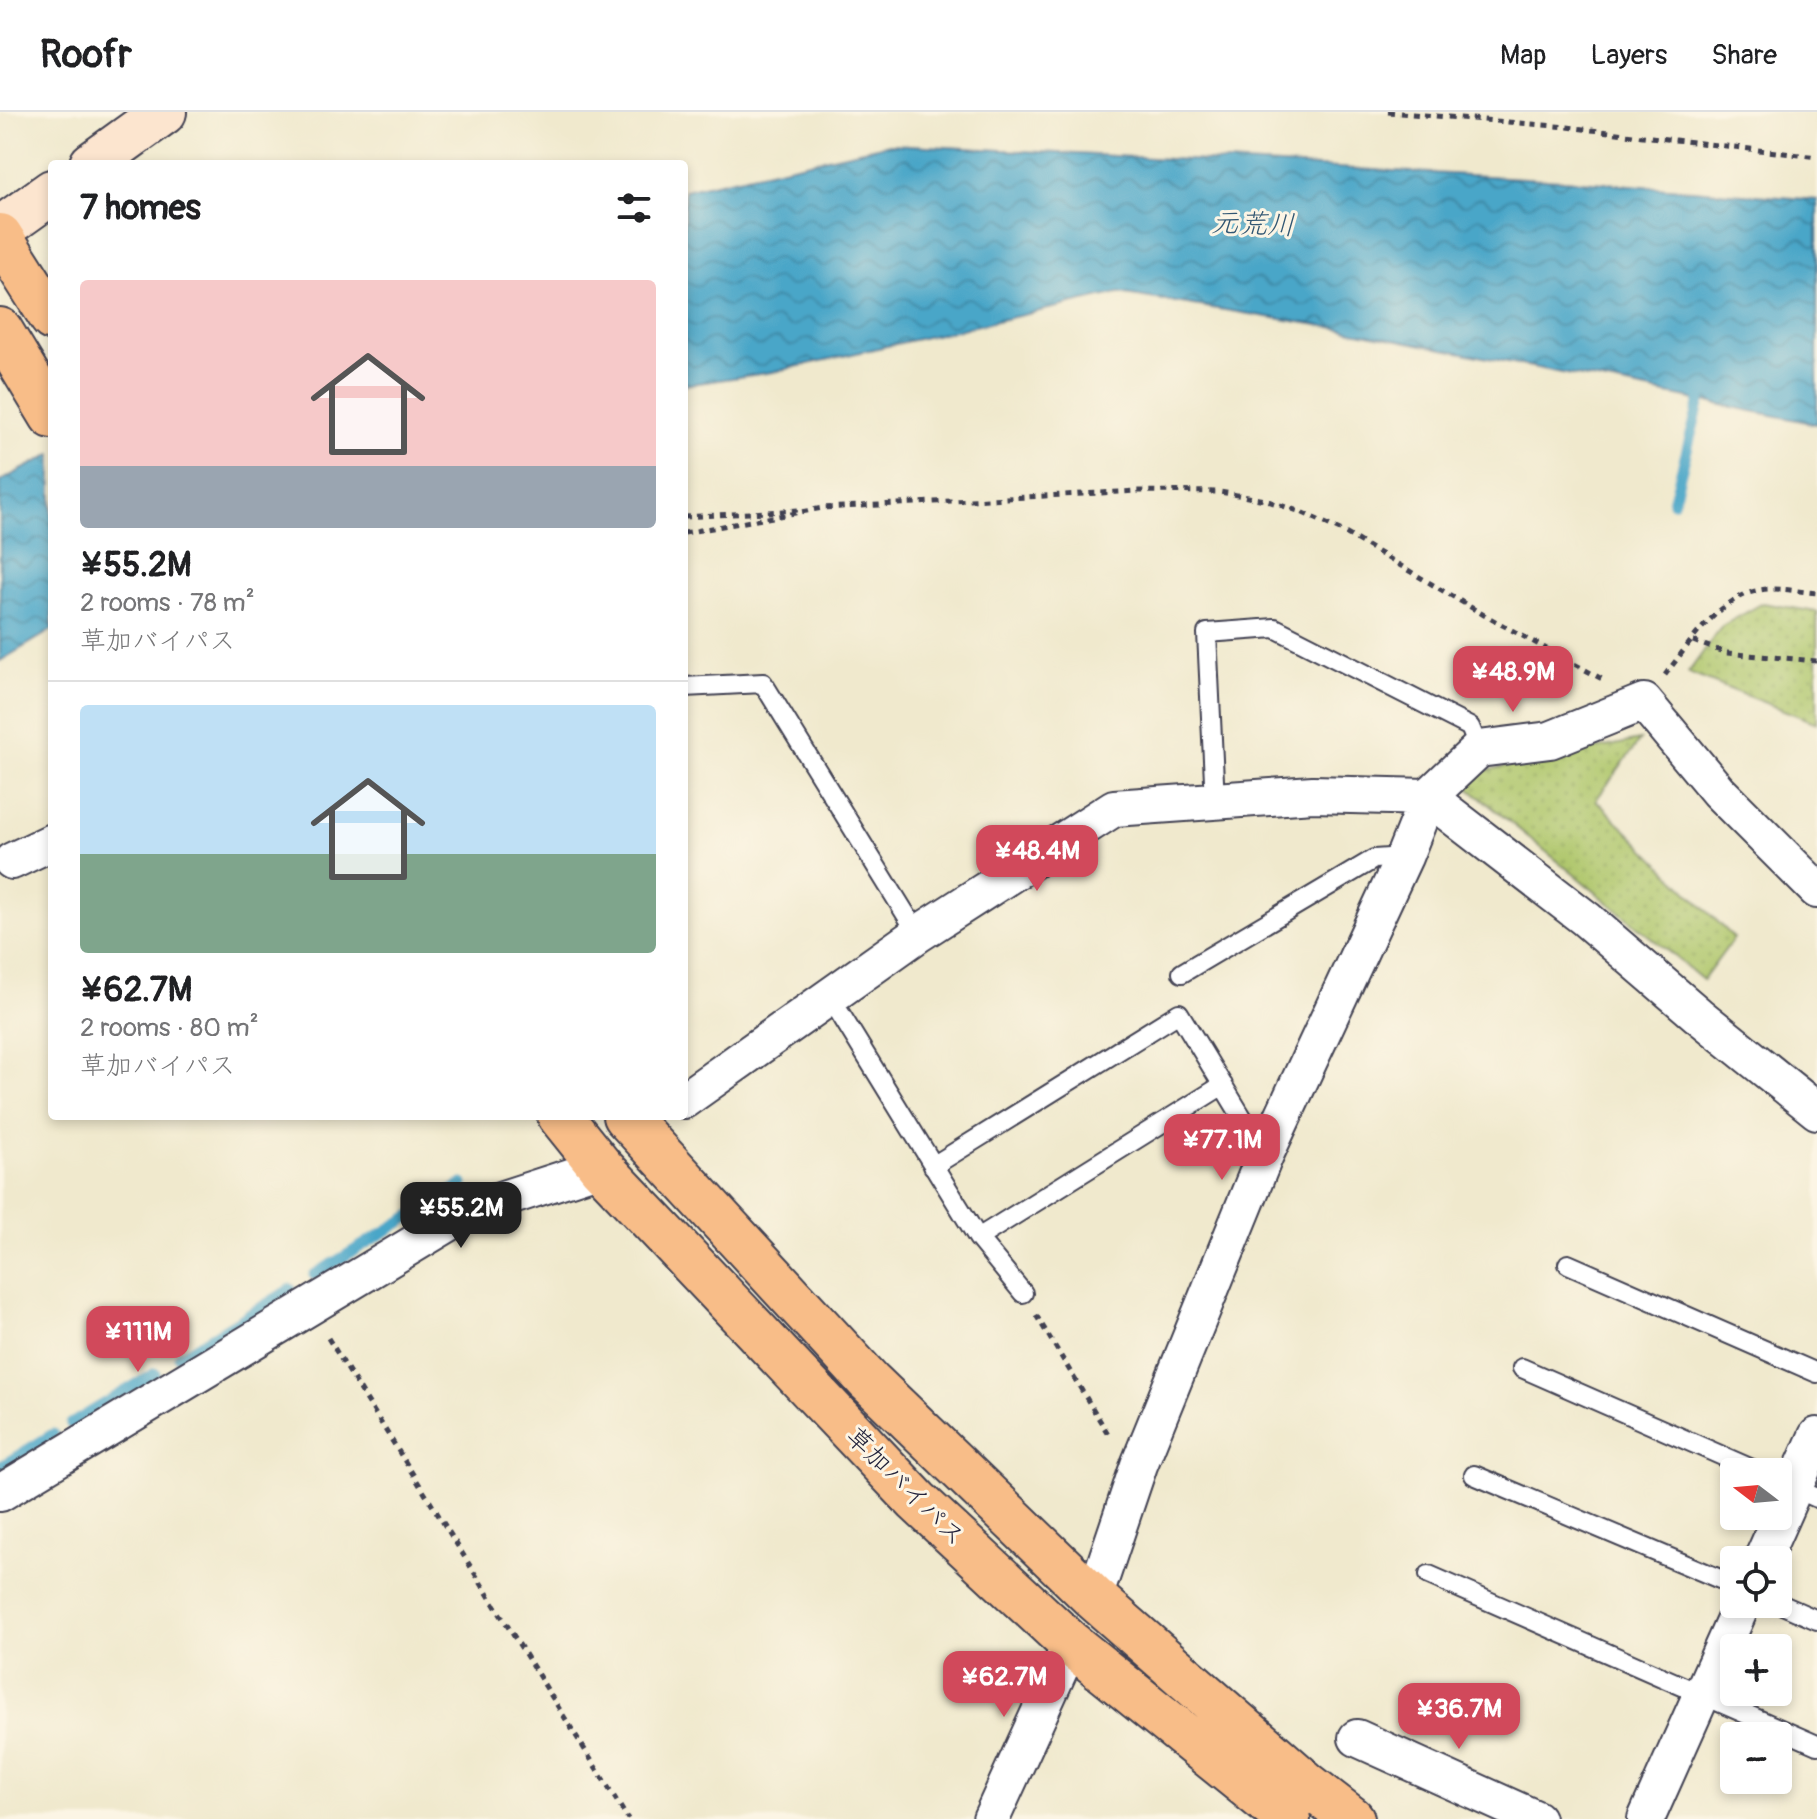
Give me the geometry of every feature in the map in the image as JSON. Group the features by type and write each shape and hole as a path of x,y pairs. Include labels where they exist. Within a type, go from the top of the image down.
{"highway":[{"path":"11,253 48,312"},
{"path":"0,330 48,409"},
{"name":"草加バイパス","path":"563,1120 601,1167 917,1501 1071,1644 1288,1819"},
{"name":"草加バイパス","path":"642,1121 869,1381 1094,1598 1308,1785 1352,1819"}],"main road":[{"path":"98,160 164,112"},
{"path":"0,229 48,195"}],"street":[{"path":"1094,1598 1139,1465 1265,1155 1404,857 1428,797 1479,749 1550,740 1644,702 1718,791 1817,890"},
{"path":"688,1097 918,934 1114,808 1313,794 1428,797 1586,919 1817,1111"},
{"path":"12,861 48,844"},
{"path":"0,1493 472,1209 601,1167"},
{"path":"1769,1546 1817,1436"},
{"path":"1646,1819 1736,1618"},
{"path":"991,1819 1071,1644"},
{"path":"1357,1738 1536,1819"}],"lane":[{"path":"1215,802 1207,633 1275,628 1470,727 1479,749"},
{"path":"688,687 763,683 918,934"},
{"path":"1182,973 1374,859 1404,857"},
{"path":"830,997 978,1238 1023,1293"},
{"path":"933,1166 1179,1013 1265,1155"},
{"path":"978,1238 1223,1085"},
{"path":"1568,1264 1817,1373"},
{"path":"1522,1368 1727,1458"},
{"path":"1474,1475 1720,1579"},
{"path":"1429,1575 1817,1745"},
{"path":"1792,1609 1817,1620"}],"path":[{"path":"1388,112 1567,127 1817,157"},
{"path":"688,517 1137,491 1220,492 1265,500 1340,530 1484,615 1644,702 1692,640 1739,595 1771,588 1817,593"},
{"path":"688,532 823,508"},
{"path":"1692,640 1726,653 1817,661"},
{"path":"1023,1293 1107,1435 1139,1465"},
{"path":"308,1307 628,1819"}],"green space":[{"path":"1763,603 1817,612 1817,723 1688,673 1722,626"},
{"path":"1640,740 1596,800 1734,938 1703,980 1466,786 1483,771"}],"water":[{"name":"元荒川","path":"890,144 1580,181 1817,200 1817,424 1343,329 1119,293 773,372 688,384 688,189"},
{"path":"48,456 48,632 0,661 0,481"}],"waterway":[{"path":"1673,502 1704,386"},
{"path":"314,1275 463,1184"},
{"path":"179,1357 291,1289"},
{"path":"71,1424 155,1373"},
{"path":"0,1467 53,1434"}]}
